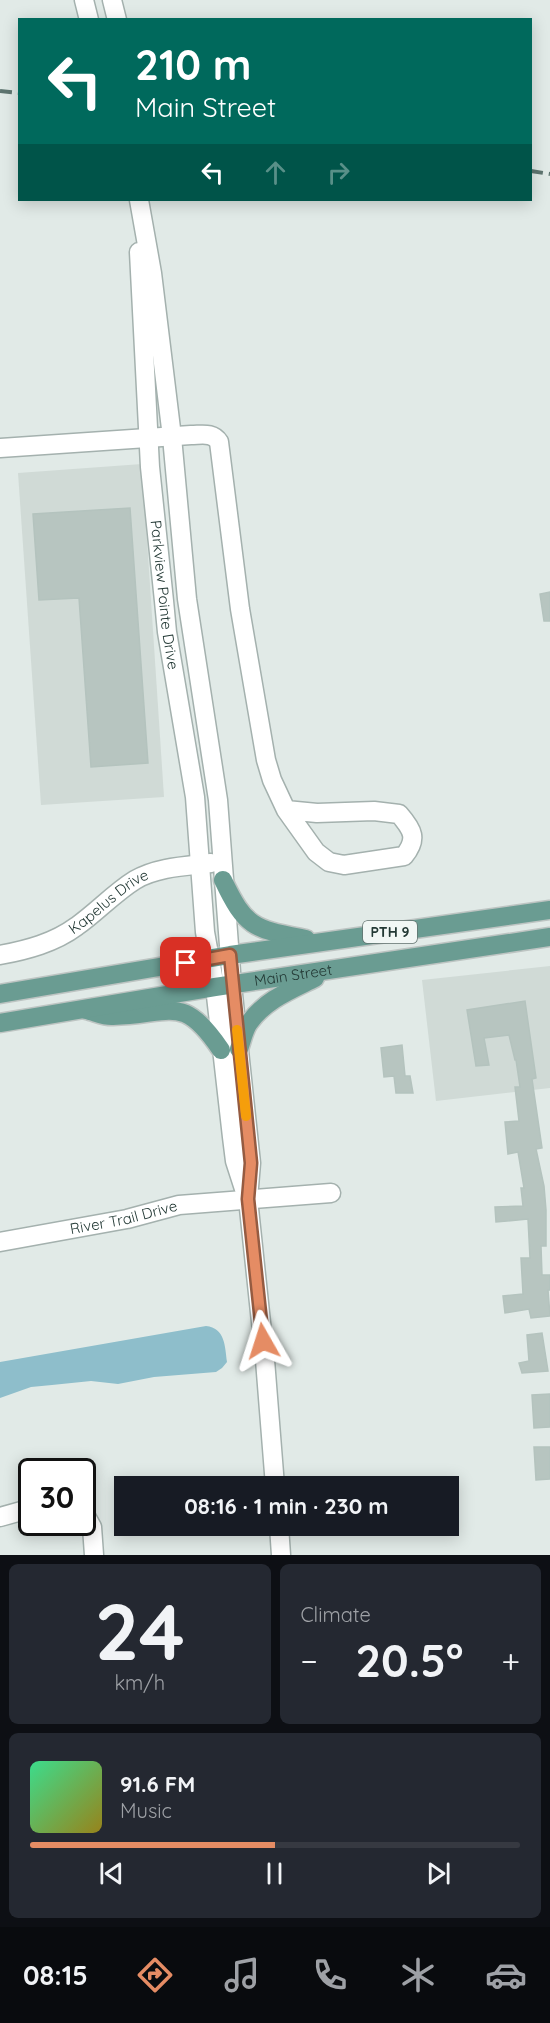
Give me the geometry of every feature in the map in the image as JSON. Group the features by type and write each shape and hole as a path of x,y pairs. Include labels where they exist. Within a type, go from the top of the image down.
{"main road":[{"path":"223,871 240,912 257,928 322,942"},
{"name":"Main Street","path":"0,994 230,955 550,910"},
{"name":"Main Street","path":"0,1023 82,1008 550,937"},
{"path":"82,1008 111,1017 168,1009 183,1012 194,1018 230,1050 262,1008 278,996 331,970"}],"street":[{"path":"84,0 88,18"},
{"path":"112,0 116,18"},
{"name":"Parkview Pointe Drive","path":"138,201 152,273 172,437 187,599 218,800 230,955 223,986"},
{"name":"Parkview Pointe Drive","path":"138,201 148,439 167,632 195,797 205,932 210,959 223,986"},
{"path":"0,448 212,434 219,442 240,609 266,760 286,810 316,852 328,862 344,865 404,856 411,847 413,836 408,824 399,814 374,811 317,813 286,810"},
{"name":"Kapelus Drive","path":"0,955 26,950 62,935 76,927 135,880 152,873 199,864 223,871"},
{"path":"223,986 230,1050 235,1161 248,1199 274,1476"},
{"name":"River Trail Drive","path":"0,1242 127,1219 179,1205 331,1193"},
{"path":"0,1517 18,1512"},
{"path":"93,1536 94,1555"},
{"path":"280,1536 281,1555"}],"shaded area":[{"path":"142,464 164,797 41,805 18,473"},
{"path":"550,966 550,1088 436,1101 422,980"}],"water":[{"path":"206,1326 217,1330 223,1339 227,1362 216,1372 154,1377 118,1384 91,1381 31,1387 0,1398 0,1362"}],"building":[{"path":"130,508 148,763 91,767 79,598 39,600 33,514"},
{"path":"550,592 550,621 544,621 540,594"},
{"path":"525,1001 536,1078 532,1079 542,1148 536,1149 544,1186 546,1210 546,1246 541,1246 542,1275 550,1275 550,1290 548,1290 550,1316 531,1318 529,1309 505,1313 503,1296 523,1294 521,1258 530,1258 528,1219 496,1222 495,1207 523,1206 521,1188 524,1188 518,1152 508,1154 505,1122 519,1121 515,1087 520,1087 516,1060 509,1035 484,1038 489,1065 476,1066 467,1010"},
{"path":"402,1045 405,1076 410,1076 413,1093 396,1093 394,1076 384,1077 381,1048"},
{"path":"542,1333 548,1371 522,1373 519,1363 529,1361 527,1335"},
{"path":"550,1394 550,1427 534,1428 532,1395"},
{"path":"534,1447 550,1447 550,1479 536,1480"}],"railway":[{"path":"0,91 18,93"},
{"path":"532,171 550,174"}],"slow traffic":[{"path":"237,1030 246,1116"}],"route":[{"path":"186,963 230,955 251,1163 248,1199 263,1341"}]}
